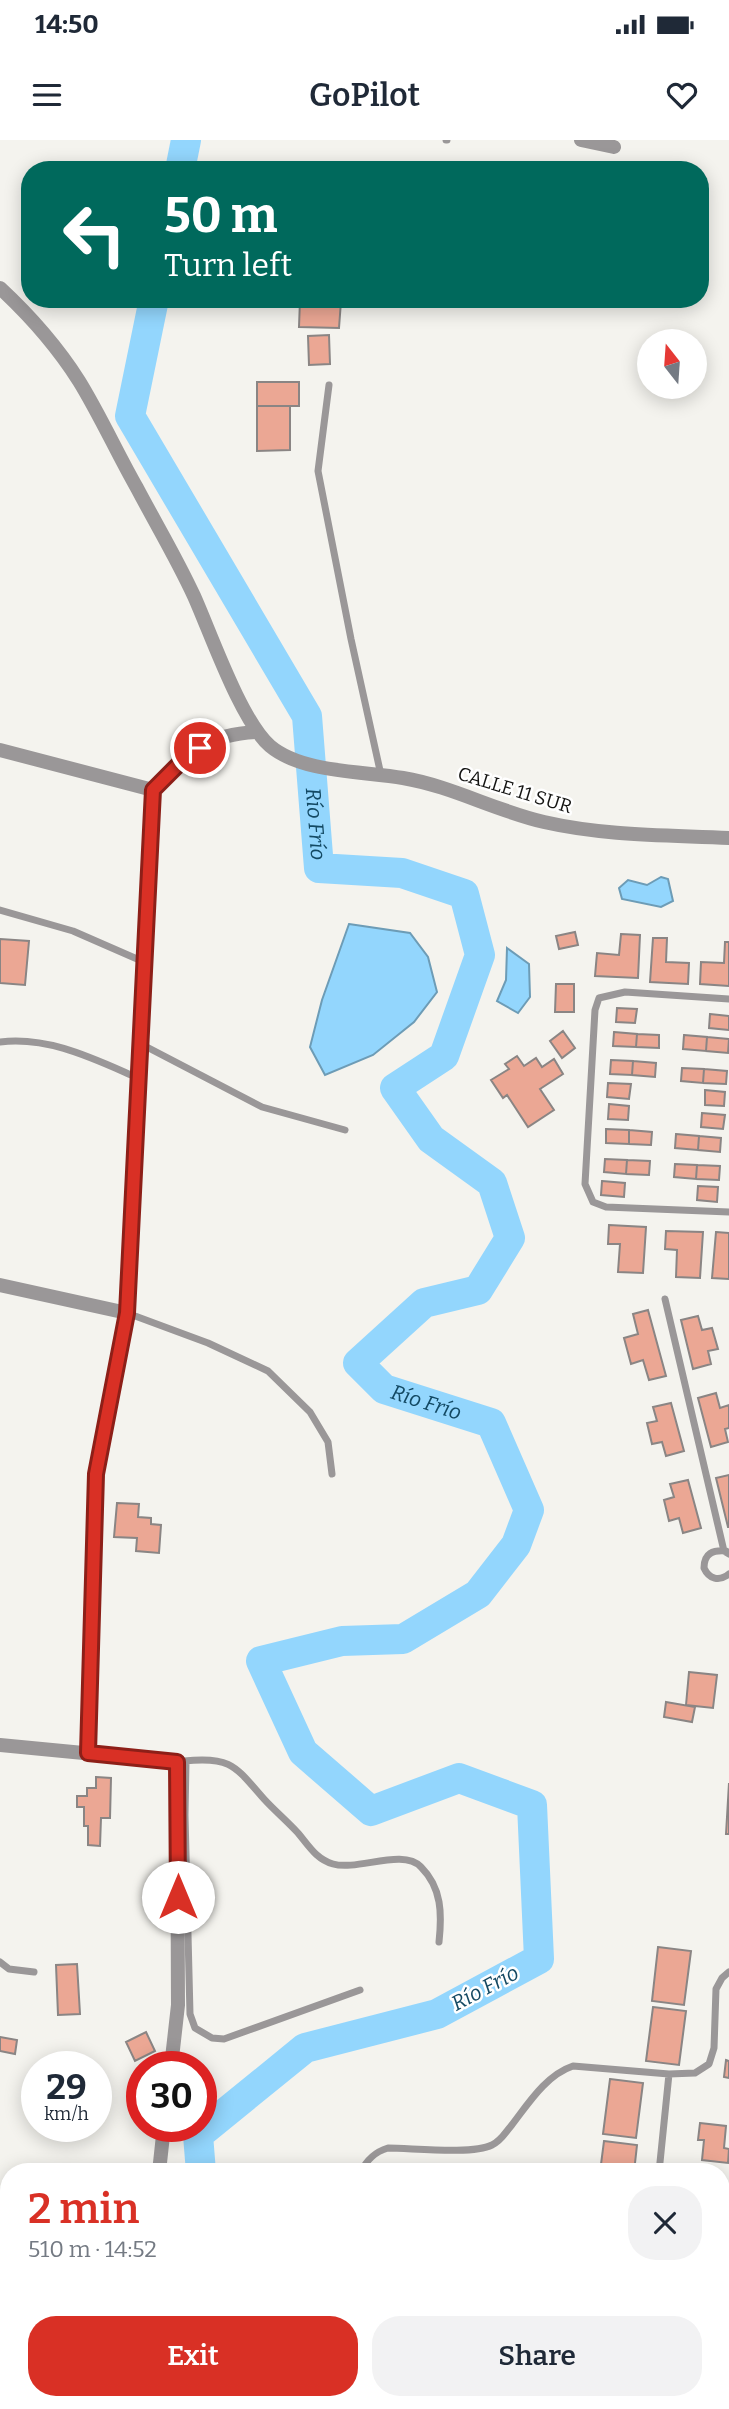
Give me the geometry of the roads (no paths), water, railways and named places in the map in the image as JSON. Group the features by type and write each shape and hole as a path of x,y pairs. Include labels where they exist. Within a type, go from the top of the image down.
{"street":[{"path":"581,140 614,147"},
{"path":"0,288 21,307"},
{"path":"22,308 78,380 193,592 256,732 234,733 214,738 186,757 153,790 127,1313 96,1474 88,1753"},
{"name":"CALLE 11 SUR","path":"256,732 271,747 290,758 333,770 403,778 543,821 587,830 729,838"},
{"path":"0,750 153,790"},
{"path":"0,1285 127,1313"},
{"path":"0,1745 181,1761 178,2005 173,2051"},
{"path":"160,2163 162,2142"}],"lane":[{"path":"329,385 318,471 381,776"},
{"path":"0,910 73,931 144,962"},
{"path":"729,999 625,992 600,998 595,1010 585,1184 593,1202 606,1207 729,1212"},
{"path":"0,1042 51,1044 138,1078"},
{"path":"140,1044 262,1107 345,1130"},
{"path":"664,1299 727,1552 712,1551 704,1561 704,1568 712,1577 718,1579 729,1574"},
{"path":"127,1313 208,1343 268,1371 310,1412 328,1442 332,1474"},
{"path":"360,1990 224,2039 212,2038 195,2028 190,2014 181,1761 218,1760 239,1769 315,1855 335,1864 406,1859 420,1865 436,1887 442,1916 439,1942"},
{"path":"0,1962 9,1969 34,1972"},
{"path":"367,2163 378,2151 388,2148 473,2149 491,2146 504,2136 551,2079 573,2066 669,2074 695,2073 709,2064 714,2048 716,1989 729,1972"},
{"path":"660,2163 669,2074"}],"water":[{"path":"661,877 668,879 673,901 661,907 622,899 619,888 628,880 647,885"},
{"path":"349,924 410,933 428,957 437,992 414,1022 373,1055 325,1075 310,1047 322,1000"},
{"path":"507,948 529,964 530,997 518,1013 497,1001 506,980"}],"waterway":[{"name":"Río Frío","path":"182,161 186,140"},
{"name":"Río Frío","path":"152,308 130,416 307,716 319,868 402,873 464,894 480,955 444,1056 395,1088 431,1139 492,1183 510,1238 478,1290 424,1303 358,1363 384,1389 491,1423 529,1510 516,1545 478,1594 403,1639 342,1641 261,1661 303,1752 371,1811 459,1778 532,1805 539,1959 437,2014 305,2048 198,2135 200,2163"}]}
